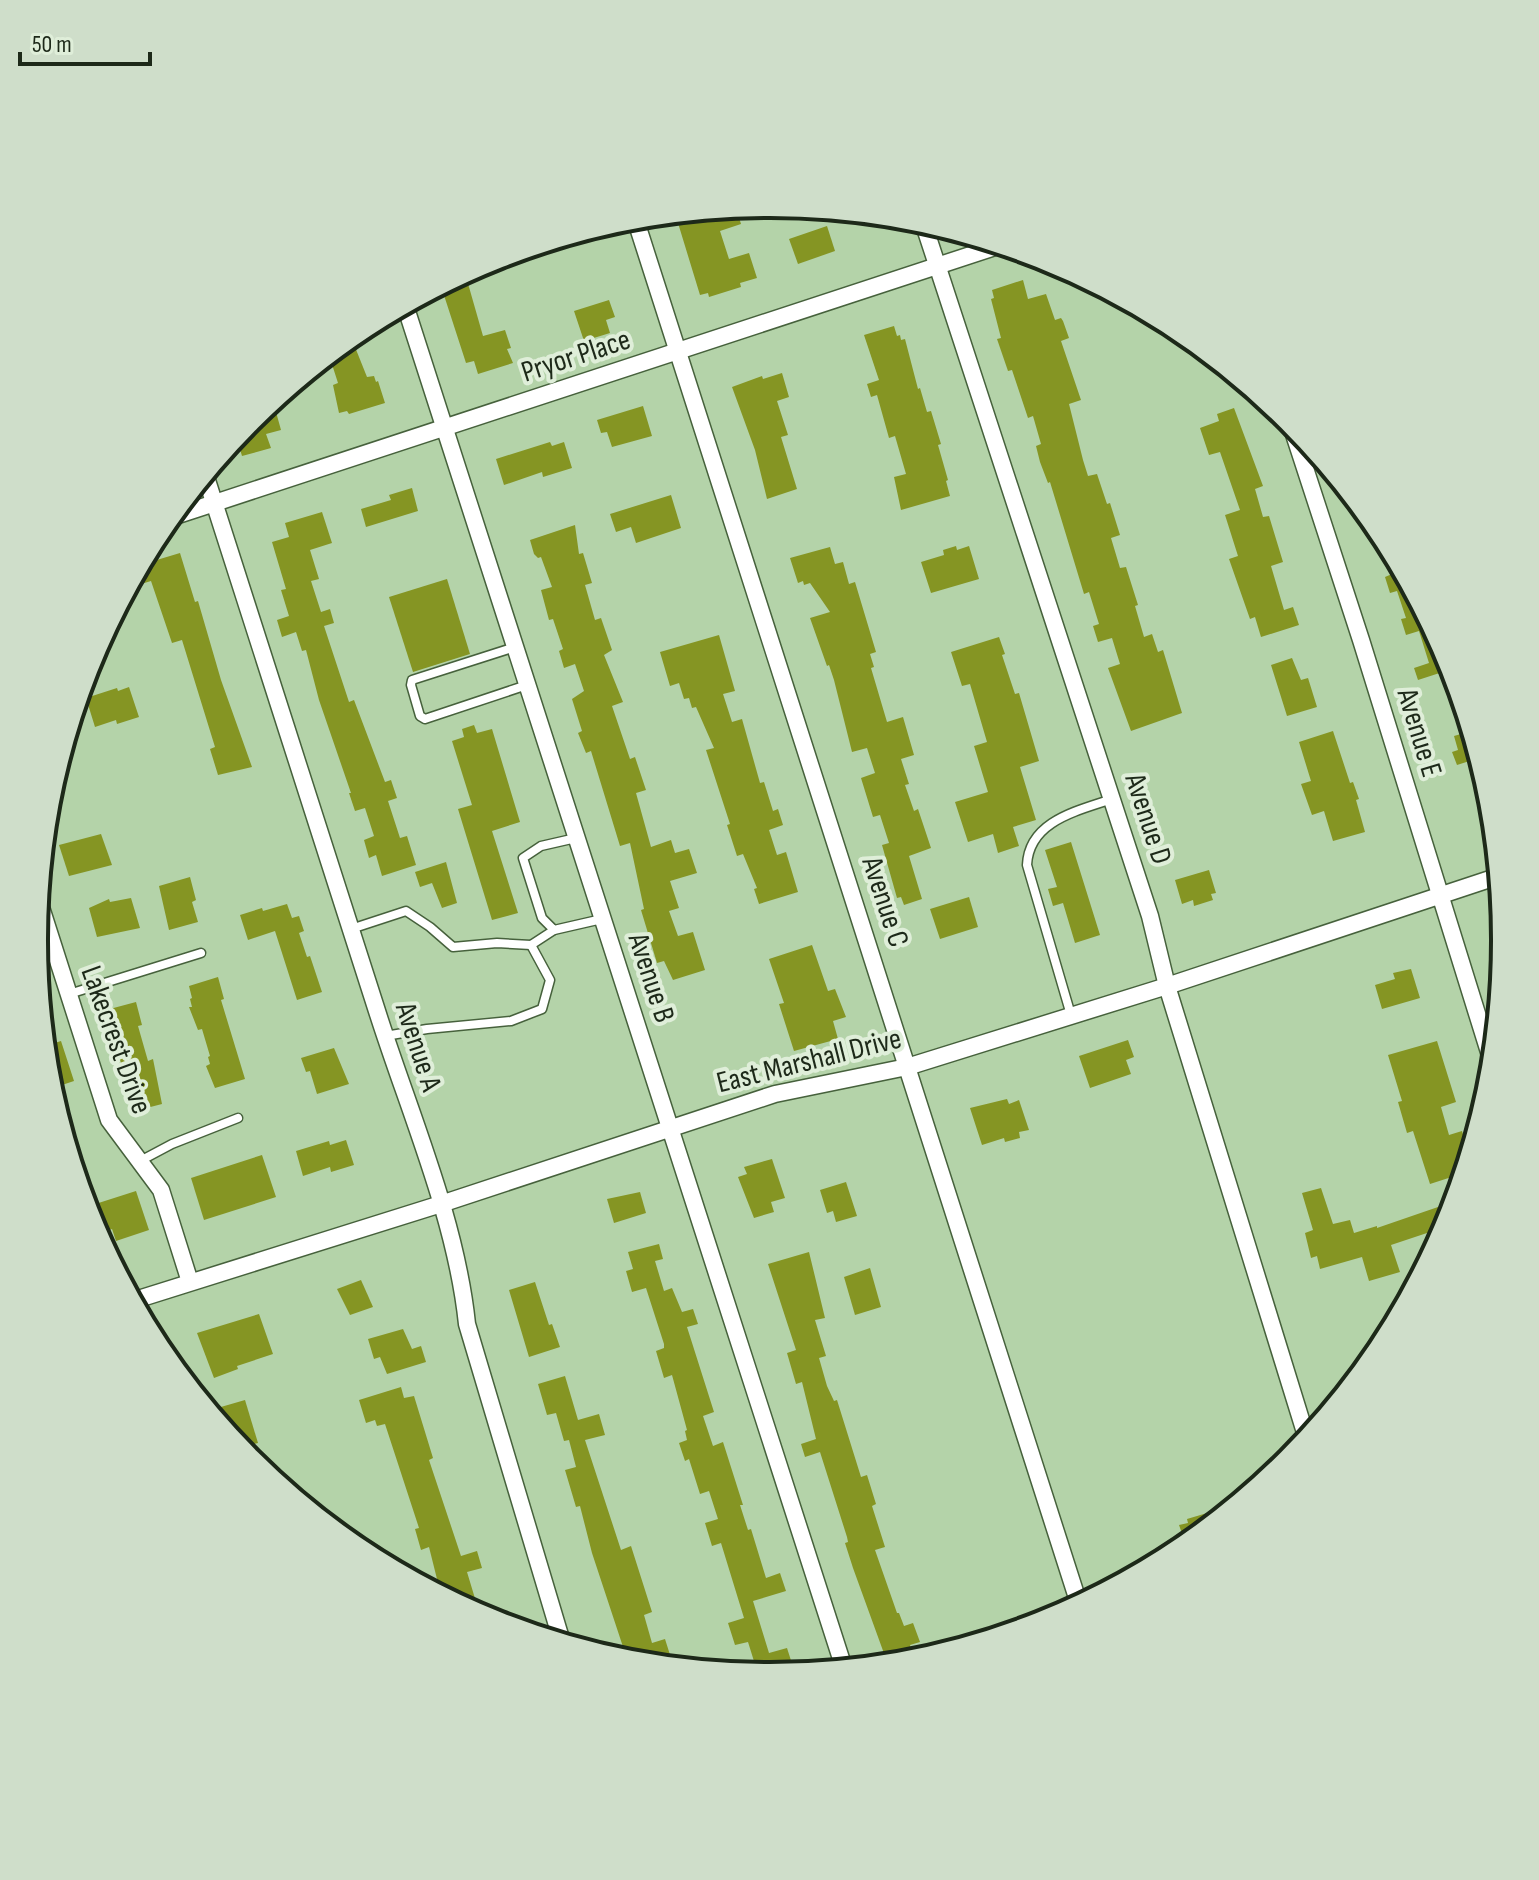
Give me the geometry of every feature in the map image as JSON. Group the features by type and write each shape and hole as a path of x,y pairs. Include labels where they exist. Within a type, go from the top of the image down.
{"street":[{"name":"Avenue C","path":"639,230 1076,1593"},
{"name":"Avenue D","path":"928,236 1150,916 1167,986 1303,1426"},
{"name":"Pryor Place","path":"189,512 982,251"},
{"name":"Avenue B","path":"408,315 841,1657"},
{"name":"Avenue E","path":"1299,450 1484,1038"},
{"name":"Avenue A","path":"209,487 441,1204 463,1282 467,1324 558,1629"},
{"name":"East Marshall Drive","path":"143,1297 775,1094 907,1067 1167,986 1488,880"},
{"name":"Lakecrest Drive","path":"48,930 109,1120 161,1190 190,1282"}],"lane":[{"path":"515,647 412,680 420,716 425,719 527,685"},
{"path":"1071,1015 1027,865 1028,850 1038,833 1058,819 1112,799"},
{"path":"554,930 542,918 523,858 541,846 576,838"},
{"path":"350,929 406,911 453,947 497,943 531,945 554,930 602,919"},
{"path":"385,1036 511,1021 542,1009 550,980 531,945"},
{"path":"69,994 201,953"},
{"path":"140,1161 172,1144 238,1118"}],"building":[{"path":"740,219 741,224 720,231 729,259 749,253 757,278 740,283 741,287 709,297 708,293 700,295 678,225"},
{"path":"827,226 835,251 798,264 789,239"},
{"path":"1023,280 1028,299 1046,294 1055,320 1061,318 1063,321 1069,338 1061,341 1081,400 1069,404 1083,460 1088,476 1097,474 1107,504 1110,503 1120,535 1111,538 1120,568 1126,567 1144,637 1152,634 1158,652 1163,650 1182,713 1131,731 1108,668 1120,664 1112,638 1098,642 1093,626 1099,624 1089,592 1084,594 1050,482 1040,462 1036,446 1041,444 1033,416 1028,418 1012,370 1008,371 997,339 1001,338 991,299 994,298 992,290"},
{"path":"468,284 483,336 505,330 511,348 507,349 513,363 478,374 474,361 466,363 444,296"},
{"path":"609,300 615,317 606,320 610,333 584,341 574,311"},
{"path":"894,326 897,336 905,339 918,389 927,412 931,411 941,444 938,445 950,496 901,510 894,477 906,474 895,436 889,438 877,395 871,397 867,384 879,380 864,335"},
{"path":"356,349 367,377 374,376 378,381 385,403 349,414 347,411 339,413 333,385 338,383 333,366"},
{"path":"782,373 789,397 777,401 788,435 781,437 797,489 767,499 755,450 732,387 762,376 763,379"},
{"path":"643,406 652,436 612,447 607,432 601,433 597,420"},
{"path":"1234,408 1263,486 1255,489 1263,517 1269,516 1283,562 1271,566 1284,610 1293,607 1299,625 1261,637 1255,617 1250,619 1229,559 1238,556 1225,515 1240,510 1220,452 1209,455 1200,428 1219,421 1217,414"},
{"path":"277,414 281,430 266,434 271,448 242,456 240,450"},
{"path":"550,442 552,446 564,442 572,468 543,477 542,472 504,485 496,459"},
{"path":"412,488 418,511 366,527 361,509 391,500 389,495"},
{"path":"671,495 681,528 636,543 631,527 616,532 610,514"},
{"path":"322,512 332,543 310,550 319,579 311,581 321,612 330,609 334,623 324,626 349,702 354,700 385,782 391,780 397,798 388,801 400,838 407,836 416,865 382,876 376,855 369,858 364,840 374,836 365,808 355,811 306,650 302,651 296,632 282,637 277,620 289,616 281,590 286,589 272,542 289,537 285,523"},
{"path":"575,525 579,554 583,553 592,583 585,585 595,620 601,618 612,650 604,655 623,702 612,706 630,759 635,757 646,790 636,793 651,847 671,840 675,853 689,849 697,873 670,881 679,908 669,911 678,936 693,932 705,970 673,980 664,961 657,963 641,910 644,909 630,843 620,846 591,751 586,753 578,733 582,731 572,699 584,691 575,664 564,668 559,651 563,649 553,619 549,620 541,590 552,587 541,557 534,554 530,540"},
{"path":"956,546 957,550 969,546 979,579 931,593 921,562 944,555 943,550"},
{"path":"830,547 835,564 843,562 849,584 855,582 876,652 870,654 874,667 871,668 887,722 903,717 914,755 901,759 909,784 905,785 914,811 918,809 931,848 909,856 922,899 904,905 901,897 897,898 882,845 889,843 880,815 873,817 861,778 875,773 867,748 852,752 834,680 810,618 830,612 810,583 798,583 790,558"},
{"path":"180,553 252,767 218,775 210,749 215,747 182,640 172,643 151,581 142,584 157,560"},
{"path":"1391,574 1394,579 1417,621 1439,673 1418,680 1414,668 1429,663 1419,631 1406,635 1401,619 1406,618 1397,591 1390,593 1385,577"},
{"path":"447,579 470,654 413,672 389,597"},
{"path":"719,635 735,691 723,694 732,722 742,719 760,783 764,782 773,811 778,809 783,825 769,830 777,855 786,852 798,892 759,904 754,889 757,888 743,854 737,856 727,825 730,824 706,750 714,748 696,707 692,708 689,698 684,699 679,683 670,686 660,652"},
{"path":"999,637 1005,654 1002,655 1015,694 1019,693 1039,761 1020,767 1036,820 1013,827 1019,846 998,853 993,834 968,842 955,802 988,792 974,746 987,742 970,684 962,686 951,652"},
{"path":"1292,658 1301,680 1308,678 1317,707 1287,716 1271,665"},
{"path":"129,687 139,717 95,727 88,704 90,697 117,688 118,691"},
{"path":"474,725 477,733 492,729 520,822 492,831 518,913 492,920 458,809 472,805 452,741 464,737 462,729"},
{"path":"1333,731 1350,783 1353,782 1359,799 1356,800 1365,832 1333,841 1324,811 1312,815 1301,784 1311,781 1299,742"},
{"path":"1461,734 1468,761 1457,765 1452,752 1458,750 1454,736"},
{"path":"101,834 112,865 69,876 59,845"},
{"path":"1071,842 1100,935 1075,943 1063,903 1053,906 1048,889 1057,887 1045,850"},
{"path":"446,862 457,903 442,908 432,883 420,887 415,872"},
{"path":"1209,870 1216,893 1211,894 1213,900 1194,906 1193,900 1182,904 1175,880"},
{"path":"190,877 196,900 192,902 198,922 169,930 159,886"},
{"path":"969,897 978,927 940,939 930,909"},
{"path":"131,898 140,928 97,937 89,908 109,899 110,902"},
{"path":"287,904 292,918 299,916 304,931 299,933 322,992 297,1000 275,931 248,940 240,915"},
{"path":"812,945 828,991 835,989 846,1017 833,1021 838,1039 794,1051 779,1004 784,1003 769,959"},
{"path":"1411,969 1420,998 1382,1009 1375,985 1395,979 1393,973"},
{"path":"218,977 224,999 221,1000 245,1079 215,1088 206,1066 210,1064 210,1056 202,1029 198,1030 189,1007 192,1007 192,998 189,986"},
{"path":"136,1002 142,1025 138,1026 148,1061 153,1059 162,1104 131,1112 118,1052 115,1053 108,1031 111,1030 106,1010"},
{"path":"1128,1040 1134,1057 1126,1060 1131,1074 1090,1088 1079,1056"},
{"path":"61,1041 74,1081 63,1085 62,1081 55,1043"},
{"path":"1437,1041 1456,1102 1441,1107 1449,1135 1462,1131 1463,1136 1451,1177 1430,1184 1413,1131 1407,1133 1398,1102 1402,1101 1388,1055"},
{"path":"334,1048 349,1084 317,1094 310,1071 306,1072 301,1058"},
{"path":"1007,1099 1009,1104 1019,1100 1029,1130 1019,1132 1020,1138 1005,1142 1004,1138 982,1145 970,1108"},
{"path":"346,1140 354,1165 331,1172 330,1167 303,1176 296,1151 329,1141 330,1145"},
{"path":"262,1155 276,1197 204,1220 191,1178"},
{"path":"772,1159 785,1198 771,1202 774,1212 754,1218 738,1177 747,1174 744,1167"},
{"path":"846,1182 857,1216 836,1222 833,1211 827,1213 820,1190"},
{"path":"1321,1188 1333,1224 1350,1220 1354,1233 1439,1209 1429,1232 1391,1245 1400,1272 1369,1281 1362,1257 1320,1269 1317,1256 1311,1258 1305,1233 1313,1230 1302,1193"},
{"path":"136,1191 149,1230 116,1241 98,1203"},
{"path":"640,1192 646,1213 614,1223 607,1199"},
{"path":"659,1244 663,1259 655,1261 664,1291 672,1288 682,1312 693,1309 698,1324 687,1327 714,1412 703,1416 713,1446 723,1442 743,1505 740,1505 766,1578 780,1573 786,1591 753,1601 769,1653 787,1648 791,1661 754,1661 748,1642 735,1645 728,1623 744,1618 721,1543 712,1546 705,1523 718,1519 709,1491 700,1494 689,1459 685,1461 679,1443 687,1440 687,1430 672,1375 664,1378 656,1351 664,1348 664,1344 646,1288 632,1292 626,1271 633,1269 628,1252"},
{"path":"809,1252 825,1318 815,1320 826,1356 819,1358 827,1386 834,1401 837,1400 861,1477 867,1475 876,1504 872,1506 885,1547 875,1550 897,1613 904,1626 913,1623 920,1642 910,1645 911,1648 883,1652 845,1543 848,1542 847,1537 820,1452 805,1457 801,1444 816,1439 802,1382 796,1384 787,1353 796,1350 768,1264"},
{"path":"870,1268 881,1307 855,1315 844,1277"},
{"path":"361,1280 373,1307 350,1315 337,1289"},
{"path":"535,1282 560,1347 529,1357 509,1290"},
{"path":"259,1314 273,1354 237,1366 238,1369 214,1378 197,1333"},
{"path":"403,1329 412,1349 421,1346 426,1362 387,1374 380,1357 374,1359 368,1339"},
{"path":"565,1376 578,1420 599,1414 605,1435 585,1440 621,1550 631,1546 652,1612 644,1615 652,1643 665,1639 670,1654 623,1647 580,1506 576,1507 565,1470 576,1467 569,1440 564,1441 556,1413 547,1415 538,1384"},
{"path":"401,1387 404,1398 414,1396 433,1458 429,1460 461,1556 477,1551 482,1568 467,1572 475,1599 437,1580 429,1547 421,1550 415,1529 419,1528 385,1424 377,1426 375,1420 366,1423 359,1400"},
{"path":"245,1400 258,1443 254,1444 220,1407"},
{"path":"1208,1513 1181,1532 1179,1525 1188,1523 1187,1519"}]}
